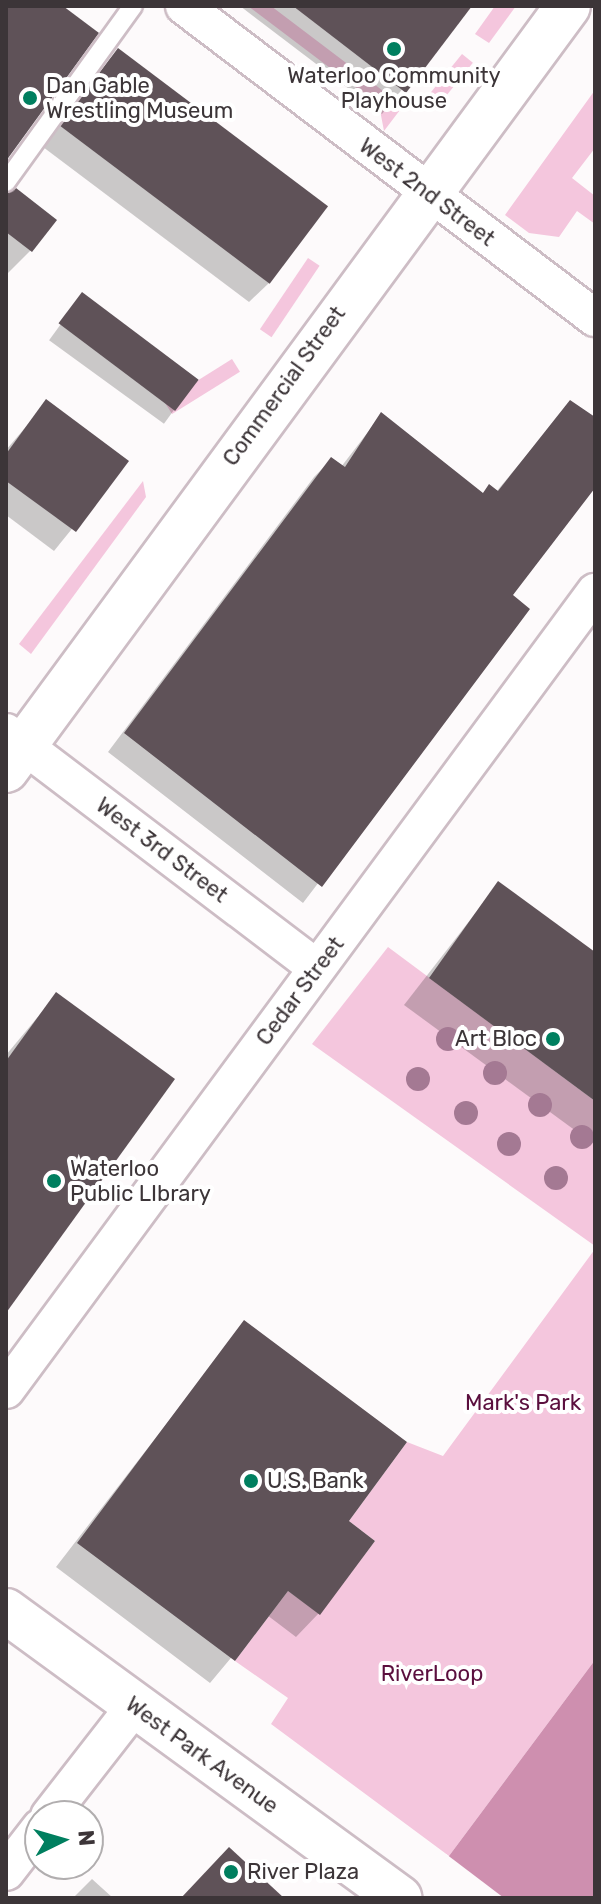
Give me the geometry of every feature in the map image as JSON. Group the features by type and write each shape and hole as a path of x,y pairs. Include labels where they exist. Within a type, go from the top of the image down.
{"street":[{"name":"West 2nd Street","path":"184,6 425,192 595,318"},
{"name":"Commercial Street","path":"12,749 425,192 568,6"},
{"name":"Cedar Street","path":"6,1390 595,592"},
{"name":"West 3rd Street","path":"12,749 317,968"},
{"name":"West Park Avenue","path":"6,1611 399,1898"},
{"path":"61,1800 134,1707"},
{"path":"6,1872 24,1849"}],"lane":[{"path":"6,182 133,6"}],"green space":[{"path":"248,6 271,6 403,106 384,131 379,105"},
{"path":"495,6 516,6 489,43 475,34"},
{"path":"462,54 473,63 436,109 425,100"},
{"path":"595,90 595,148 572,178 595,196 595,224 577,211 559,237 529,233 505,215"},
{"path":"308,258 320,266 272,337 260,329"},
{"path":"232,359 240,372 172,414 164,401"},
{"path":"143,481 146,497 31,654 19,644"},
{"path":"388,947 595,1101 595,1246 312,1044"},
{"name":"RiverLoop","path":"595,1249 595,1660 449,1856 271,1724 288,1698 235,1661 288,1591 320,1614 375,1541 349,1521 407,1442 443,1456"}],"shaded area":[{"path":"595,1660 595,1898 410,1898 449,1856"}],"pier":[{"path":"446,1854 504,1898 406,1898"}],"building":[{"name":"Dan Gable Wrestling Museum","path":"6,6 63,6 99,33 6,161"},
{"name":"Waterloo Community Playhouse","path":"293,6 472,6 406,93"},
{"path":"118,48 328,206 270,284 60,125"},
{"path":"16,188 57,220 32,252 6,232 6,194"},
{"path":"82,292 199,380 175,411 59,323"},
{"path":"46,399 129,461 76,532 6,481 6,454"},
{"path":"570,400 595,417 595,488 513,595 530,609 322,887 124,733 331,457 345,467 381,412 483,493 489,484 498,491"},
{"name":"Art Bloc","path":"498,881 595,952 595,1101 429,978"},
{"name":"Waterloo Public LIbrary","path":"56,992 175,1079 6,1313 6,1061"},
{"name":"U.S. Bank","path":"244,1320 407,1442 349,1521 375,1541 320,1615 288,1591 235,1661 77,1543"},
{"name":"River Plaza","path":"229,1847 284,1898 181,1898"}],"place":[{"name":"Waterloo Community Playhouse","path":"394,49"},
{"name":"Dan Gable Wrestling Museum","path":"30,98"},
{"name":"Art Bloc","path":"553,1039"},
{"name":"Waterloo Public LIbrary","path":"54,1181"},
{"name":"U.S. Bank","path":"251,1481"},
{"name":"River Plaza","path":"231,1872"}],"park label":[{"name":"Mark's Park","path":"523,1403"}]}
